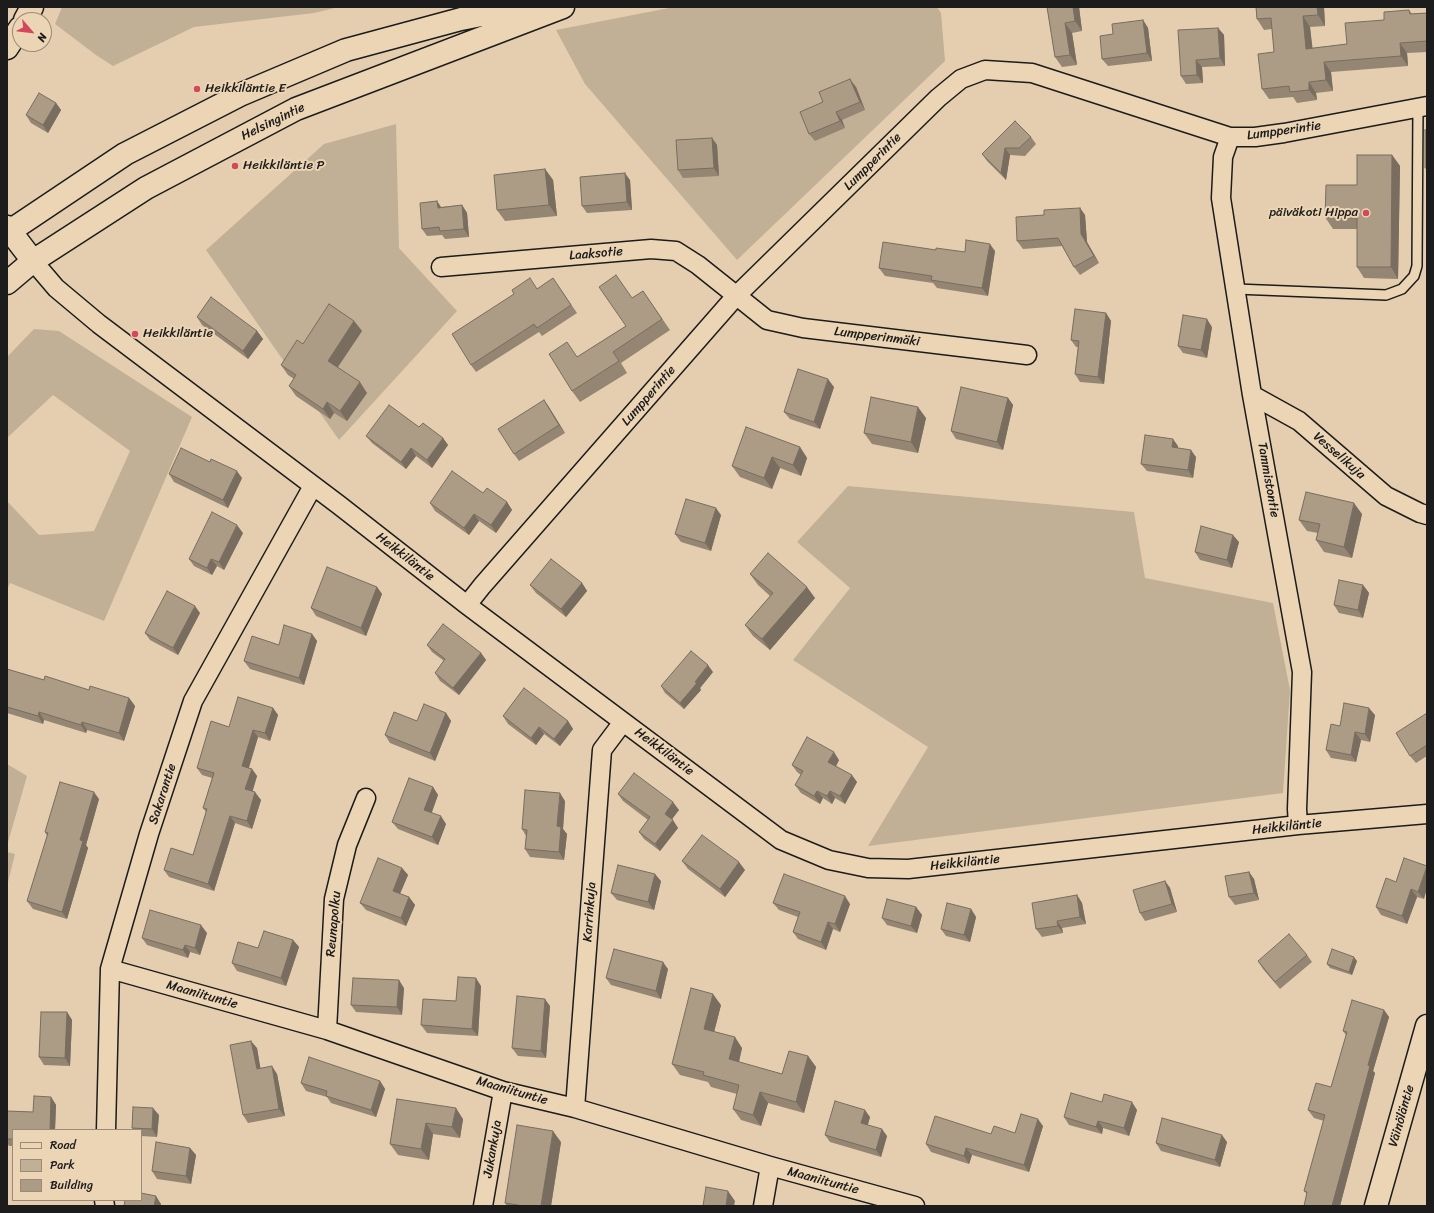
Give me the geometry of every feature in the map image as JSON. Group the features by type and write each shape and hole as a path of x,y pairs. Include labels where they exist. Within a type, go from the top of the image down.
{"main road":[{"path":"33,261 8,230 125,154 242,94 346,50 462,19 521,7"},
{"name":"Helsingintie","path":"7,283 33,261 146,188 296,109 563,7"},
{"name":"Väinöläntie","path":"1376,1206 1427,1026"}],"street":[{"name":"Lumpperintie","path":"467,605 736,296 938,98 961,79 985,70 1032,73 1230,137 1255,137 1284,133 1423,106"},
{"name":"Tammistontie","path":"1230,137 1223,158 1221,198 1252,395 1302,672 1297,810 1298,826"},
{"name":"Laaksotie","path":"441,267 651,249 676,251 698,265 736,296"},
{"name":"Heikkiläntie","path":"33,261 56,288 99,324 467,605 781,840 829,860 868,868 908,870 1298,826 1427,814"},
{"name":"Lumpperinmäki","path":"736,296 767,320 803,328 1027,355"},
{"name":"Vesselikuja","path":"1252,395 1299,421 1386,496 1420,513 1427,514"},
{"name":"Sakarantie","path":"106,1129 110,969 149,834 193,701 313,486"},
{"name":"Karrinkuja","path":"575,1108 602,750 623,722"},
{"name":"Reunapolku","path":"327,1030 334,900 347,845 366,798"},
{"name":"Maaniituntie","path":"110,969 327,1030 504,1091 575,1108 770,1166 915,1206"},
{"name":"Jukankuja","path":"483,1206 504,1091"},
{"path":"763,1206 770,1166"}],"lane":[{"path":"1236,289 1386,295 1402,289 1414,276 1416,266 1423,106"}],"green space":[{"path":"62,7 339,7 314,13 194,27 113,66 55,24"},
{"path":"674,7 937,7 941,13 945,61 737,260 585,84 556,30"},
{"path":"396,124 399,248 457,311 339,440 206,250 324,144"},
{"path":"34,329 59,331 192,417 104,621 10,583 7,589 7,501 39,535 94,531 130,451 53,395 7,438 7,357"},
{"path":"848,486 1134,512 1145,578 1273,603 1290,690 1283,793 868,846 928,747 793,660 850,588 797,542"},
{"path":"7,764 27,776 7,846"},
{"path":"7,852 15,854 7,886"}],"building":[{"path":"1047,7 1073,7 1075,21 1065,23 1070,55 1055,57"},
{"path":"1256,7 1317,7 1318,15 1303,16 1306,49 1347,44 1345,23 1384,20 1384,12 1409,10 1410,14 1427,13 1427,41 1400,43 1401,56 1324,62 1326,80 1309,82 1309,90 1290,92 1289,86 1262,89 1258,54 1274,52 1271,18 1257,19"},
{"path":"1143,20 1147,53 1102,59 1100,36 1113,34 1112,24"},
{"path":"1218,28 1220,58 1196,60 1197,75 1181,76 1178,30"},
{"path":"850,79 860,102 836,112 840,121 809,134 800,112 823,102 819,92"},
{"path":"39,93 56,103 43,125 26,115"},
{"path":"1015,121 1031,137 1019,148 1005,148 1001,173 982,154"},
{"path":"1425,130 1427,130 1427,168 1425,168"},
{"path":"712,138 714,168 678,170 676,140"},
{"name":"päiväkoti Hippa","path":"1357,155 1392,155 1391,267 1357,267 1357,218 1325,217 1326,185 1357,185"},
{"path":"545,169 549,205 497,210 494,175"},
{"path":"625,173 627,202 582,206 580,177"},
{"path":"437,201 438,208 462,205 464,229 440,231 439,227 422,229 420,203"},
{"path":"1080,208 1081,234 1094,256 1074,267 1058,238 1017,241 1016,217 1044,215 1044,210"},
{"path":"966,240 990,244 982,288 931,280 932,276 879,268 883,242 936,250 936,248 965,252"},
{"path":"616,275 632,298 643,291 662,319 613,352 619,361 572,391 549,354 567,342 577,357 626,326 599,287"},
{"path":"530,278 537,289 553,278 571,305 537,328 534,324 471,365 452,334 514,294 512,290"},
{"path":"211,297 257,331 243,351 197,317"},
{"path":"329,304 354,321 328,361 360,382 340,411 327,402 323,409 289,386 296,375 281,365 297,340 303,344"},
{"path":"1075,309 1106,313 1098,377 1075,374 1079,341 1071,340"},
{"path":"1183,315 1207,319 1201,350 1178,346"},
{"path":"798,369 828,379 814,422 784,412"},
{"path":"961,387 1008,398 997,442 951,431"},
{"path":"871,397 918,407 911,442 864,433"},
{"path":"544,400 559,425 514,454 498,429"},
{"path":"389,405 419,427 423,423 443,438 427,460 411,448 401,462 366,436"},
{"path":"746,427 800,447 793,465 772,457 764,478 732,466"},
{"path":"1145,435 1173,439 1172,447 1191,450 1188,470 1141,464"},
{"path":"181,448 210,462 211,459 237,471 223,500 169,474"},
{"path":"452,471 483,493 487,488 507,502 491,525 474,514 464,528 430,503"},
{"path":"1306,492 1354,503 1344,547 1316,540 1320,524 1299,520"},
{"path":"686,499 716,508 705,543 675,534"},
{"path":"212,512 237,525 219,562 211,559 207,568 189,559"},
{"path":"1201,526 1233,535 1227,560 1195,552"},
{"path":"768,553 807,587 762,639 745,625 773,593 750,574"},
{"path":"551,559 582,583 561,609 530,585"},
{"path":"327,567 377,587 361,628 311,608"},
{"path":"1339,580 1363,585 1358,610 1334,605"},
{"path":"167,591 195,606 173,648 145,633"},
{"path":"443,624 481,653 453,688 435,673 445,659 427,645"},
{"path":"284,625 312,634 299,678 244,661 252,636 279,645"},
{"path":"691,651 708,665 695,682 697,683 680,703 661,686"},
{"path":"7,669 44,680 45,676 89,690 90,686 129,698 119,733 82,722 81,725 39,712 38,716 7,707"},
{"path":"524,688 568,721 554,739 539,727 531,738 503,716"},
{"path":"238,697 273,708 265,733 253,730 242,766 252,769 245,789 255,792 247,821 230,816 208,884 164,870 171,848 193,855 207,809 203,808 214,773 197,768 211,721 229,727"},
{"path":"1344,703 1369,708 1365,734 1355,732 1351,755 1326,750 1331,724 1340,726"},
{"path":"424,704 446,713 430,753 385,735 394,712 417,721"},
{"path":"1427,713 1427,745 1410,756 1396,733"},
{"path":"807,737 834,752 828,762 852,775 840,796 830,791 827,796 817,791 814,796 795,785 803,771 792,765"},
{"path":"634,773 673,802 665,814 673,820 655,844 639,832 650,817 618,794"},
{"path":"409,778 433,787 424,810 441,816 432,837 392,822"},
{"path":"60,782 94,792 80,840 83,841 62,912 27,901 48,833 45,832"},
{"path":"525,790 560,793 557,826 561,827 559,852 525,849 527,830 522,829"},
{"path":"702,835 739,862 720,889 682,861"},
{"path":"378,858 402,868 393,891 409,897 401,918 360,903"},
{"path":"1404,858 1427,866 1418,892 1411,889 1402,916 1376,907 1386,878 1396,882"},
{"path":"618,865 655,874 648,902 611,893"},
{"path":"1249,872 1254,893 1229,897 1225,876"},
{"path":"784,874 845,896 835,924 828,922 821,942 793,932 800,912 773,903"},
{"path":"1165,881 1172,904 1140,913 1133,890"},
{"path":"1077,895 1080,917 1057,921 1058,926 1036,929 1032,903"},
{"path":"887,899 916,907 911,926 882,918"},
{"path":"947,903 971,909 964,935 941,929"},
{"path":"150,910 201,925 195,948 185,945 183,950 142,938"},
{"path":"264,931 293,940 281,978 232,963 238,942 258,948"},
{"path":"1289,934 1307,955 1275,982 1258,961"},
{"path":"614,949 663,962 656,991 606,978"},
{"path":"1332,949 1354,957 1349,972 1327,964"},
{"path":"458,977 476,978 472,1029 421,1025 423,999 456,1001"},
{"path":"353,978 399,980 397,1007 351,1005"},
{"path":"691,988 713,994 704,1029 735,1037 729,1059 782,1074 789,1051 808,1056 796,1102 760,1092 753,1115 733,1109 739,1085 703,1075 704,1072 672,1064"},
{"path":"517,996 545,999 541,1051 512,1048"},
{"path":"1352,1000 1384,1010 1368,1065 1370,1066 1332,1206 1304,1206 1307,1192 1304,1191 1325,1115 1308,1110 1316,1083 1331,1087 1347,1032 1343,1031"},
{"path":"41,1012 67,1012 65,1058 39,1057"},
{"path":"251,1041 257,1069 272,1066 279,1109 243,1115 230,1045"},
{"path":"309,1057 380,1081 371,1110 326,1096 327,1091 301,1083"},
{"path":"1071,1093 1102,1102 1104,1094 1132,1102 1124,1128 1098,1121 1096,1127 1064,1117"},
{"path":"34,1096 51,1097 50,1129 12,1129 12,1139 7,1139 7,1111 33,1112"},
{"path":"397,1099 456,1108 452,1127 426,1123 421,1149 390,1144"},
{"path":"835,1101 865,1110 861,1123 882,1129 876,1150 825,1135"},
{"path":"133,1107 153,1108 152,1129 132,1128"},
{"path":"1021,1114 1038,1119 1024,1165 966,1148 964,1156 926,1144 935,1116 991,1134 994,1126 1015,1133"},
{"path":"1162,1118 1222,1135 1215,1160 1156,1143"},
{"path":"517,1125 553,1131 541,1206 524,1206 505,1203"},
{"path":"156,1142 190,1148 186,1176 152,1171"},
{"path":"706,1187 728,1191 726,1206 703,1206"},
{"path":"142,1193 156,1196 154,1206 124,1206 125,1201 142,1201"}],"place":[{"name":"Heikkiläntie E","path":"197,89"},
{"name":"Heikkiläntie P","path":"235,166"},
{"name":"päiväkoti Hippa","path":"1366,213"},
{"name":"Heikkiläntie","path":"135,334"}]}
